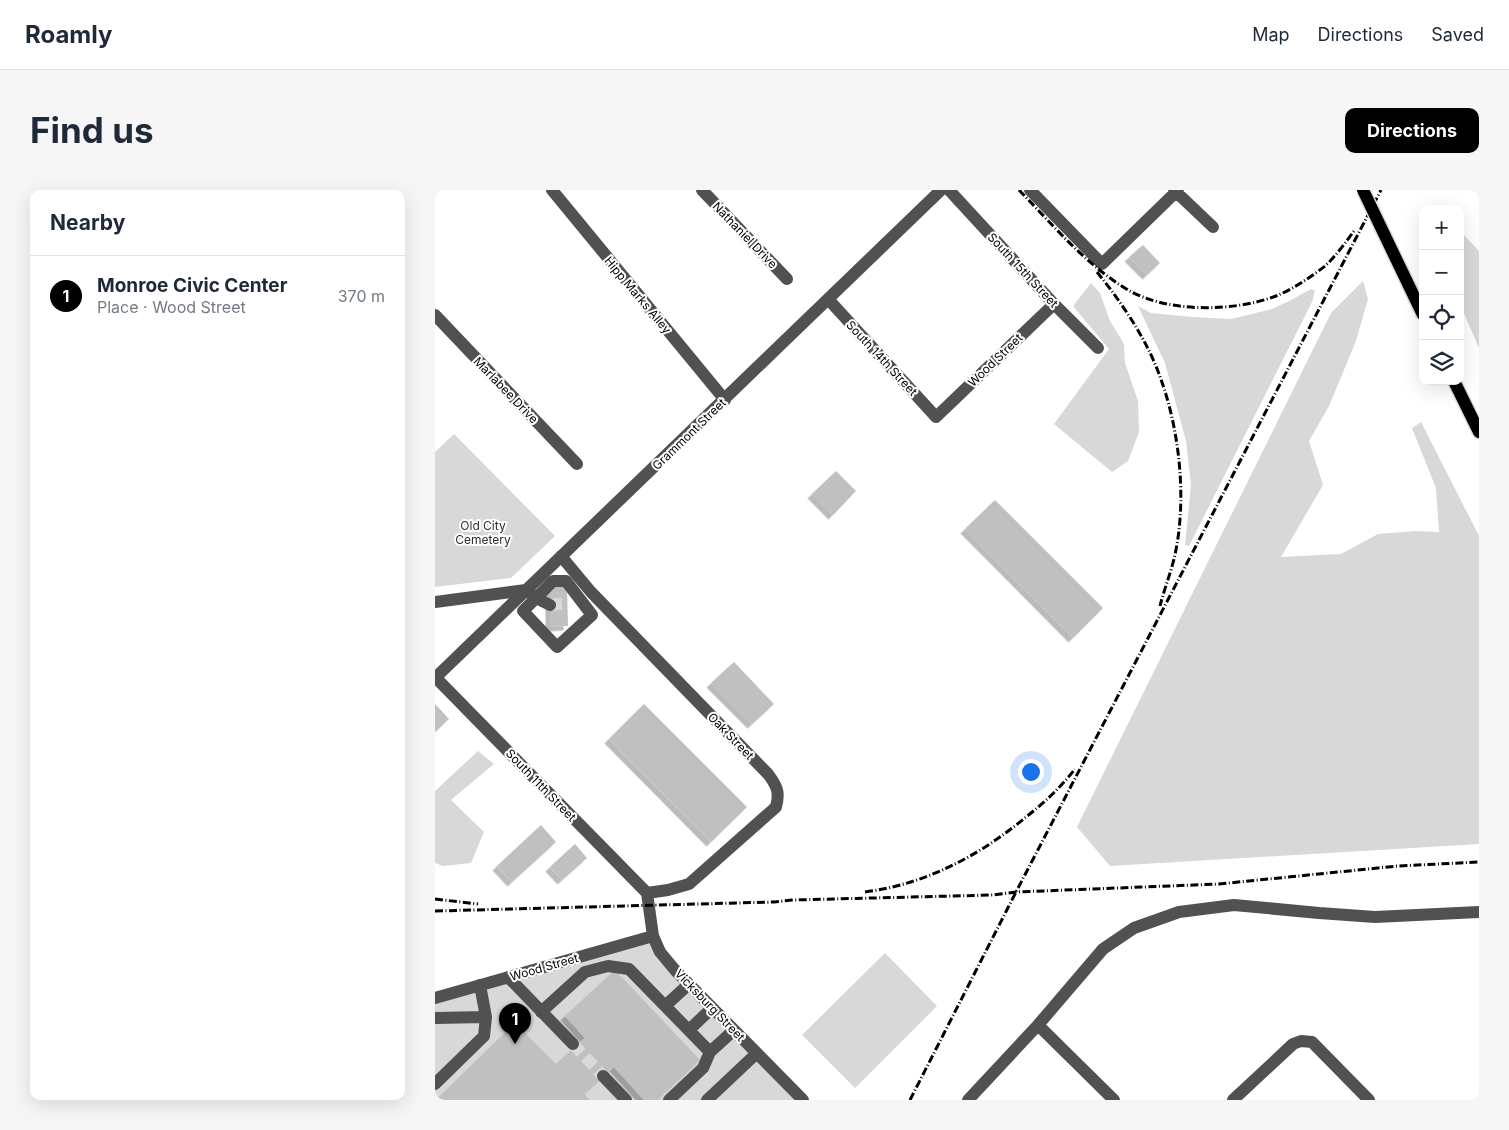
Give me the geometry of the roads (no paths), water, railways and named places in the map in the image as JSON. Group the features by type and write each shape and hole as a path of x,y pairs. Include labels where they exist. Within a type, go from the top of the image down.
{"main road":[{"path":"1363,190 1419,307"},
{"path":"1457,385 1479,432"}],"street":[{"name":"Hipp Marks Alley","path":"552,190 725,400"},
{"name":"Nathaniel Drive","path":"702,190 787,279"},
{"name":"Grammont Street","path":"435,677 531,594 561,556 941,190"},
{"name":"South 15th Street","path":"949,190 1054,304 1098,348"},
{"path":"1030,190 1102,264 1176,191 1213,227"},
{"name":"South 14th Street","path":"828,299 936,417"},
{"name":"Wood Street","path":"936,417 1054,304"},
{"name":"Marlabee Drive","path":"437,320 577,464"},
{"name":"Oak Street","path":"561,556 591,592 768,774 775,784 779,797 776,806 689,884 669,890 647,893"},
{"path":"435,602 531,594 553,581 566,581 592,615 557,647 523,612 531,594"},
{"path":"567,603 581,601 591,592"},
{"path":"531,594 550,605"},
{"name":"South 11th Street","path":"435,677 647,893"},
{"name":"Vicksburg Street","path":"647,893 653,936 661,952 675,970 803,1100"},
{"path":"968,1100 1038,1025 1103,949 1134,928 1179,912 1234,905 1375,917 1479,912"},
{"name":"Wood Street","path":"435,998 653,936"},
{"path":"541,1012 585,972 608,966 629,969 710,1052"},
{"path":"508,977 573,1044"},
{"path":"665,1006 689,984"},
{"path":"435,1084 484,1036 486,1017 480,985"},
{"path":"689,1030 712,1008"},
{"path":"435,1018 486,1017"},
{"path":"1038,1025 1114,1100"},
{"path":"676,1098 703,1068 710,1052 734,1030"},
{"path":"1233,1100 1293,1044 1301,1041 1311,1042 1369,1100"},
{"path":"707,1100 757,1053"},
{"path":"603,1076 626,1100"}],"tunnel":[{"path":"550,605 568,603"},
{"path":"573,1044 603,1076"}],"railway":[{"path":"1019,190 1084,257 1113,280 1144,298 1181,306 1201,308 1241,305 1276,296 1289,290 1325,266 1337,254 1354,231"},
{"path":"910,1100 1381,190"},
{"path":"1097,272 1122,305 1144,341 1165,391 1172,419 1177,447 1181,505 1179,533 1174,559 1160,606"},
{"path":"865,892 888,888 930,875 970,856 990,844 1033,812 1075,769"},
{"path":"435,911 993,895 1016,892 1219,884 1398,866 1479,862"},
{"path":"435,899 478,904"}],"place":[{"name":"Monroe Civic Center","path":"515,1044"}],"park label":[{"name":"Old City Cemetery","path":"483,532"}]}
